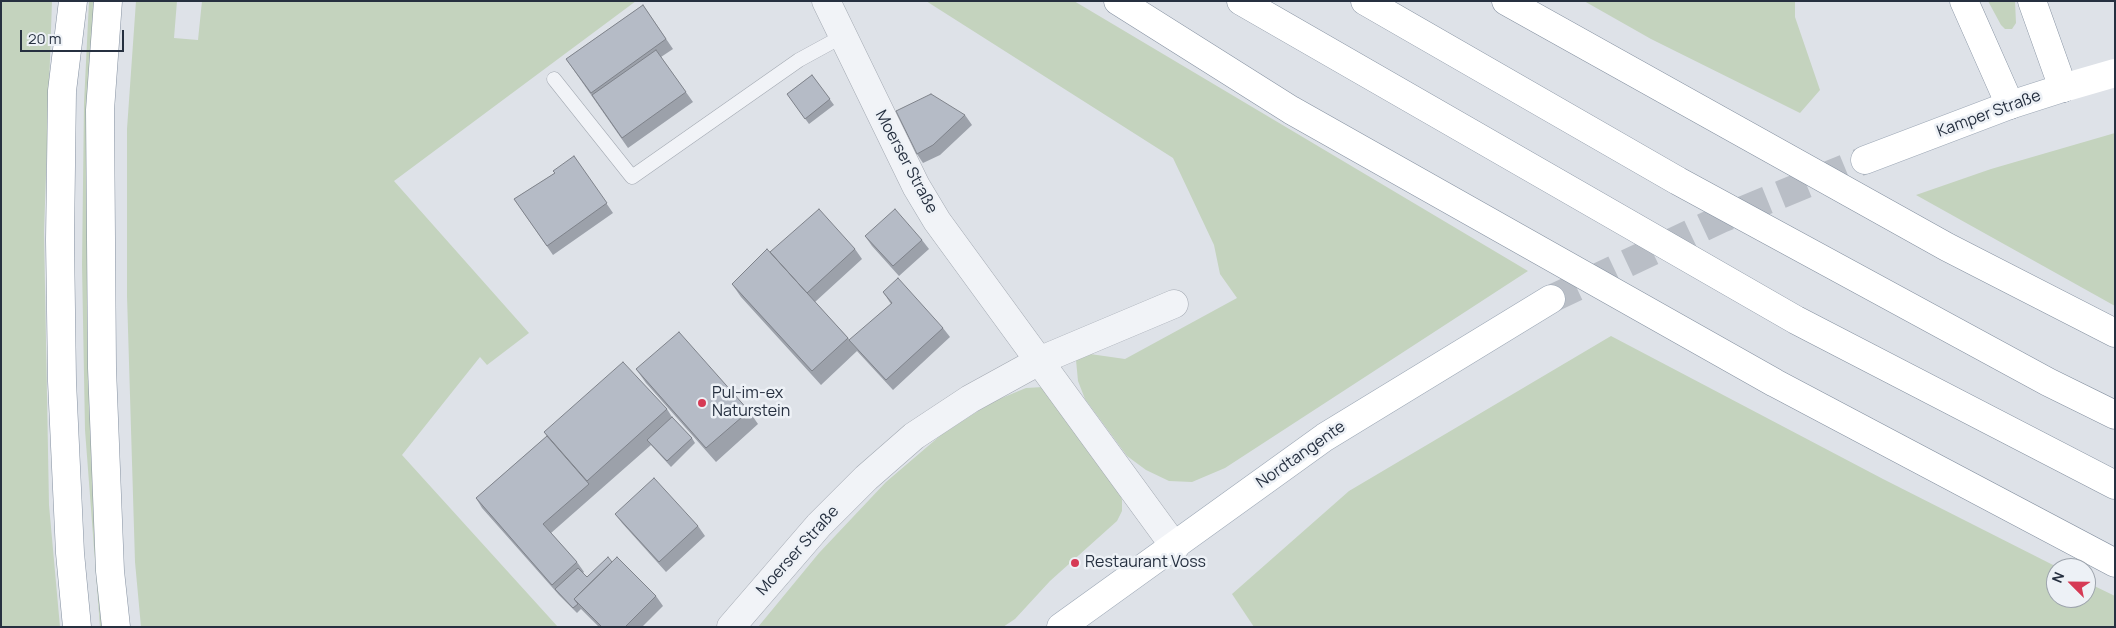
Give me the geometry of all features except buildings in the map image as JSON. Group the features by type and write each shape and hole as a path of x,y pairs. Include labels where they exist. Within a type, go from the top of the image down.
{"main road":[{"path":"73,1 62,91 60,240 62,381 70,553 77,627"},
{"path":"108,1 100,110 102,368 110,571 116,627"},
{"path":"1118,1 1291,110 1775,383 2115,563"},
{"path":"1241,1 1796,320 2115,485"},
{"path":"1365,1 1678,181 2048,382 2115,415"},
{"path":"1506,1 1946,247 2115,333"},
{"path":"1964,1 2010,105"},
{"path":"2032,1 2063,88"},
{"name":"Kamper Straße","path":"1865,160 2010,105 2115,73"},
{"name":"Nordtangente","path":"1061,627 1175,547 1325,437 1551,298"}],"street":[{"name":"Moerser Straße","path":"826,1 916,186 937,221 1041,360 1175,547"},
{"name":"Moerser Straße","path":"731,627 820,525 866,478 914,436 970,399 1041,360 1174,304"}],"lane":[{"path":"554,79 632,176 799,60 843,36"}],"green space":[{"path":"1,1 52,1 44,232 49,505 60,627 1,627"},
{"path":"89,1 98,1 109,627 100,627 85,430 82,265 84,103"},
{"path":"136,1 177,1 174,38 198,40 202,1 636,1 394,181 529,333 487,365 480,357 402,455 558,627 141,627 135,562 127,296 127,129"},
{"path":"926,1 1074,1 1528,271 1225,468 1192,482 1169,481 1146,470 1127,456 1085,399 1078,381 1076,360 1083,353 1125,359 1237,298 1220,274 1214,245 1173,158"},
{"path":"1584,1 1795,1 1795,17 1820,90 1800,113 1651,39"},
{"path":"1988,1 2015,1 2016,23 2012,29 2005,29 2001,25"},
{"path":"2115,133 2115,306 1916,195 1991,169"},
{"path":"1611,336 1883,479 2046,561 2046,608 2096,608 2096,587 2115,596 2115,627 1254,627 1232,594 1349,491"},
{"path":"1043,387 1119,489 1122,511 1117,521 1050,581 1015,619 1003,627 758,627 819,553 886,482 941,435 992,402 1026,388"}],"tunnel":[{"path":"1551,299 1721,219 1865,160"}],"place":[{"name":"Pul-im-ex Naturstein","path":"702,403"},
{"name":"Restaurant Voss","path":"1075,563"}]}
